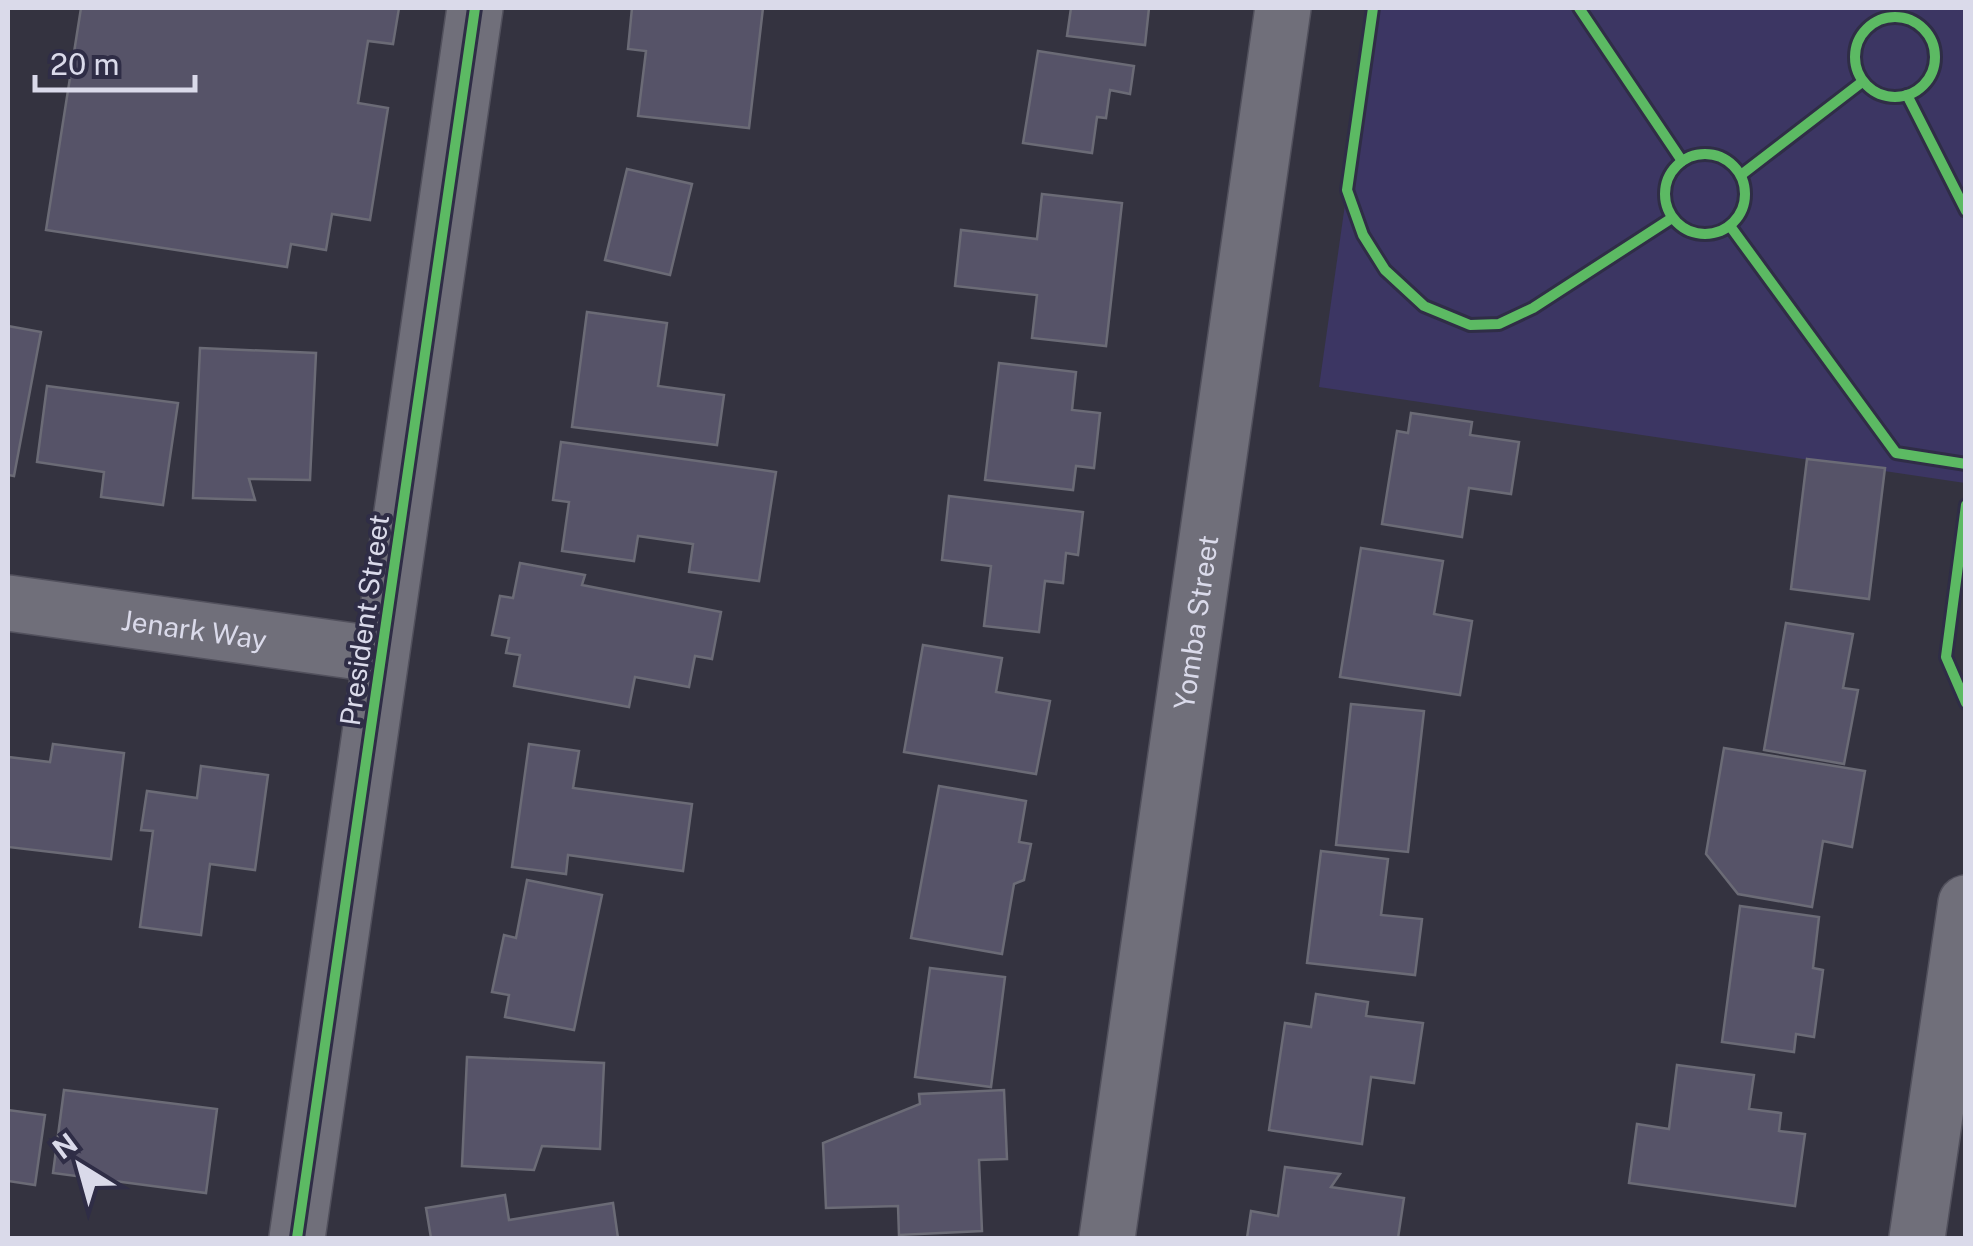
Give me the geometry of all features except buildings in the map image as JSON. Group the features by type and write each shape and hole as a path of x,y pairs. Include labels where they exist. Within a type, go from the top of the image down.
{"street":[{"name":"President Street","path":"297,1238 475,8"},
{"name":"Yomba Street","path":"1107,1238 1283,8"},
{"name":"Jenark Way","path":"8,603 381,656"},
{"path":"1917,1238 1966,902"}],"shaded area":[{"path":"1373,8 1965,8 1965,483 1319,387"}],"cycle path":[{"path":"297,1238 475,8"},
{"path":"1373,8 1347,190 1363,235 1385,270 1424,306 1470,325 1499,324 1533,308 1672,218"},
{"path":"1579,8 1682,161"},
{"path":"1895,17 1910,20 1923,29 1932,42 1935,57 1932,72 1923,85 1910,94 1895,97 1880,94 1867,85 1858,72 1855,57 1858,42 1867,29 1880,20 1895,17"},
{"path":"1741,175 1862,82"},
{"path":"1907,95 1966,211"},
{"path":"1705,154 1720,157 1733,166 1742,179 1745,194 1742,209 1733,222 1720,231 1705,234 1690,231 1677,222 1668,209 1665,194 1668,179 1677,166 1690,157 1705,154"},
{"path":"1730,226 1896,453 1966,464"},
{"path":"1966,505 1946,657 1966,703"}]}
